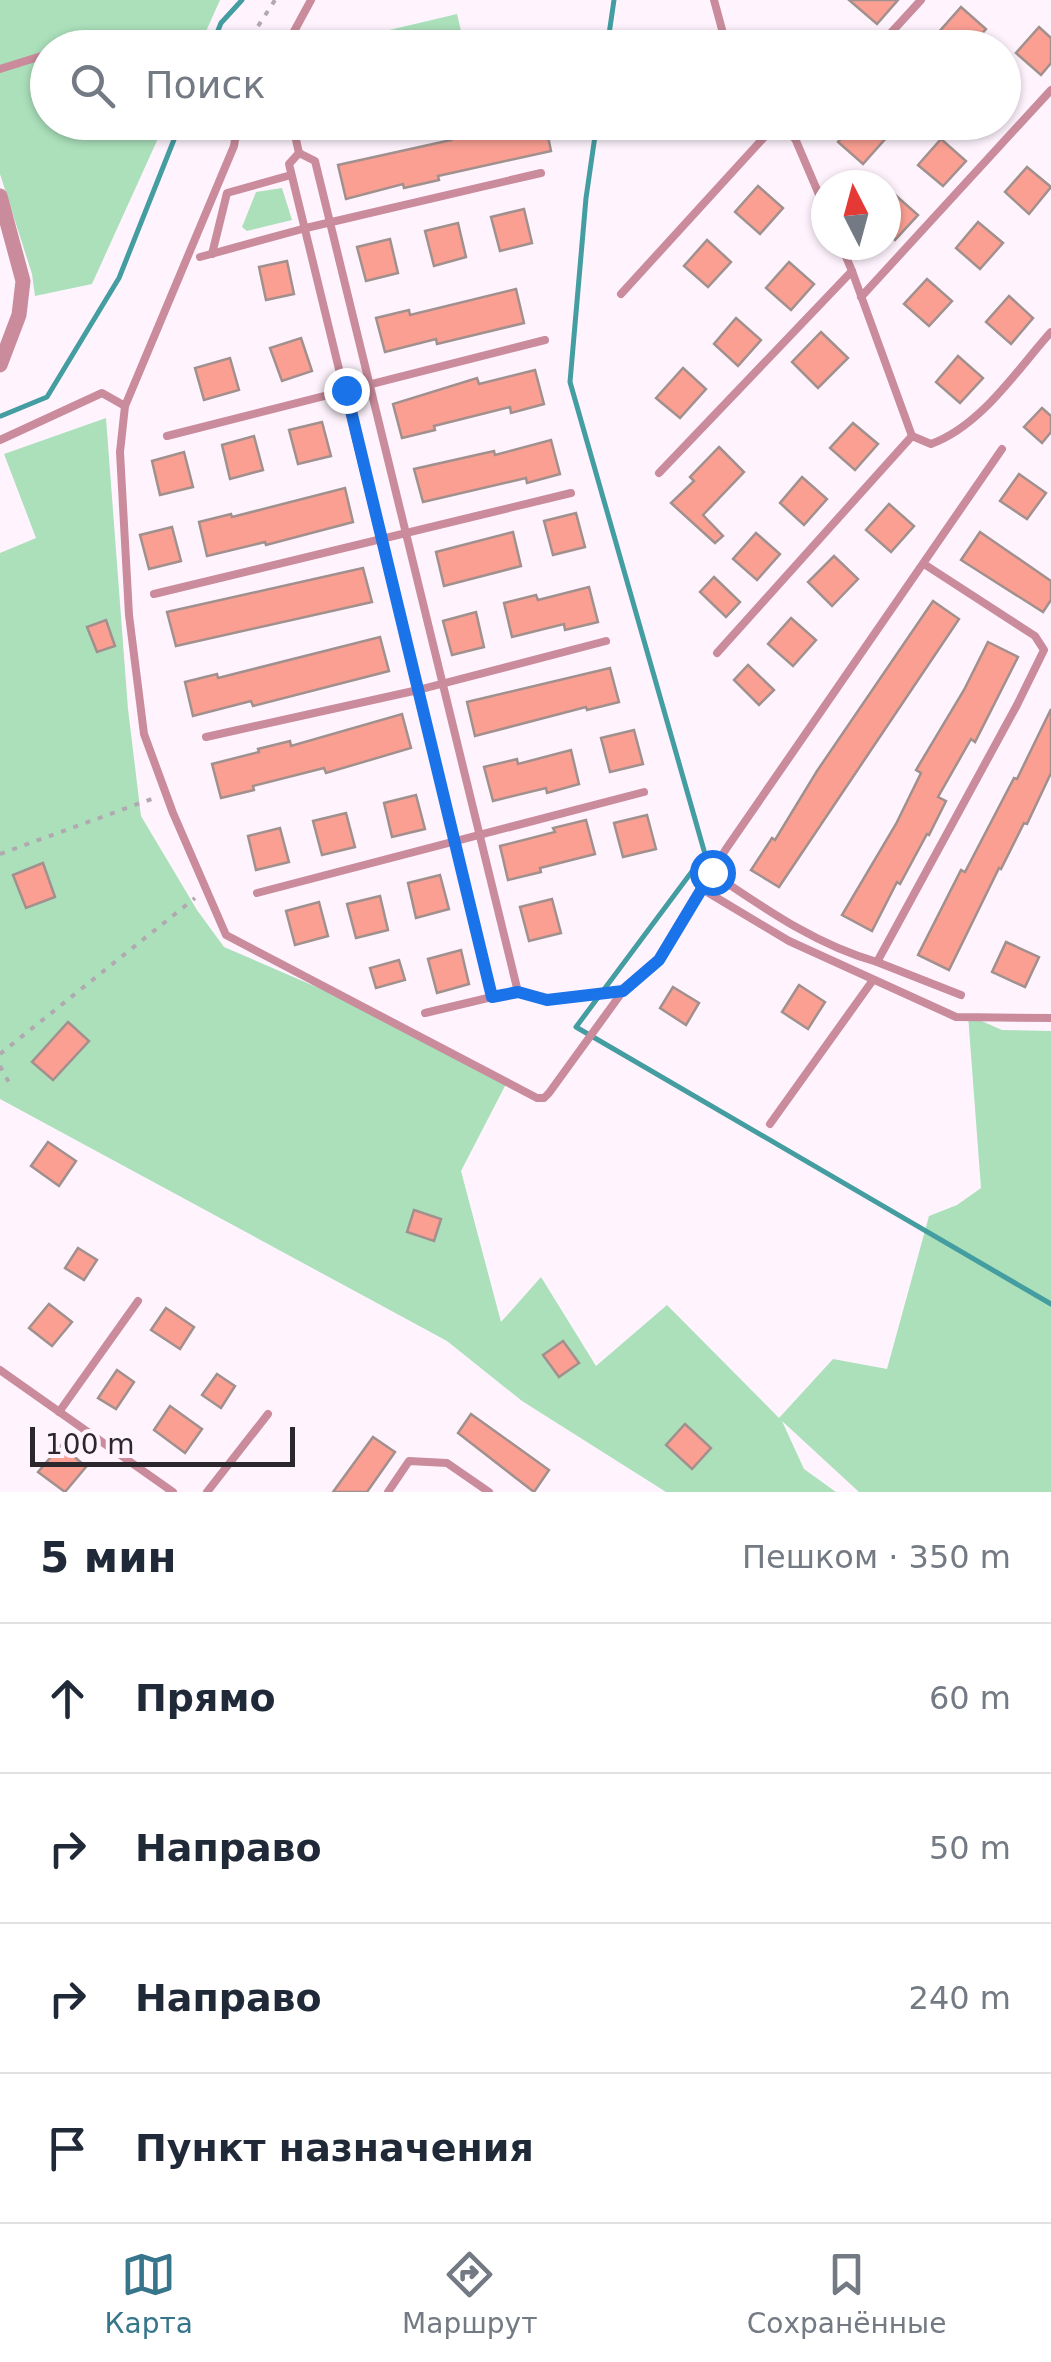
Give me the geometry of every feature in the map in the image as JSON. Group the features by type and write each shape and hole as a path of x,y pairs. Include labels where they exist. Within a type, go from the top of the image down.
{"street":[{"path":"0,196 23,281 20,315 0,366"}],"lane":[{"path":"294,30 311,0"},
{"path":"714,0 722,30"},
{"path":"894,30 921,0"},
{"path":"0,69 30,60"},
{"path":"1021,123 1051,90"},
{"path":"235,140 125,406 120,452 129,615 144,734 226,935 537,1098 550,1094 623,991 659,960 712,872 1002,449"},
{"path":"295,140 298,153"},
{"path":"621,294 762,140"},
{"path":"795,140 811,177"},
{"path":"862,297 1005,140"},
{"path":"298,153 288,164 492,997"},
{"path":"298,153 314,161 330,222 518,992"},
{"path":"200,258 330,222 541,173"},
{"path":"212,254 227,193 291,174"},
{"path":"847,260 912,436 930,444 969,424 1051,332"},
{"path":"659,474 852,272"},
{"path":"167,436 545,340"},
{"path":"0,440 102,393 125,406"},
{"path":"717,653 912,436"},
{"path":"154,594 571,493"},
{"path":"877,962 1044,650 1035,636 924,564"},
{"path":"206,737 418,690 606,641"},
{"path":"256,893 644,792"},
{"path":"712,872 788,924 858,957 961,995"},
{"path":"702,889 789,941 956,1017 1051,1018"},
{"path":"770,1124 872,980"},
{"path":"425,1013 518,992 547,1000 623,991"},
{"path":"60,1412 138,1301"},
{"path":"0,1370 172,1492"},
{"path":"207,1492 268,1414"},
{"path":"388,1492 409,1462 446,1463 490,1492"}],"path":[{"path":"255,30 274,0"},
{"path":"0,854 166,794"},
{"path":"0,1054 206,888"},
{"path":"0,1066 12,1088"}],"green space":[{"path":"0,0 220,0 207,30 30,30 30,140 157,140 92,284 35,296 32,274 0,174"},
{"path":"457,14 461,30 389,30"},
{"path":"282,188 292,220 247,231 242,227 256,192"},
{"path":"106,418 128,709 141,816 197,910 224,947 372,1011 506,1084 461,1171 501,1322 541,1277 596,1366 667,1305 779,1418 833,1359 887,1369 929,1216 957,1205 981,1188 968,1015 1002,1030 1051,1031 1051,1492 859,1492 782,1421 804,1469 836,1492 666,1492 522,1401 447,1341 0,1099 0,553 36,538 4,454"}],"building":[{"path":"849,0 898,0 877,24"},
{"path":"961,7 986,29 985,30 941,30"},
{"path":"1039,27 1051,38 1051,63 1041,75 1021,57 1021,47"},
{"path":"451,140 549,140 551,151 346,199 338,165"},
{"path":"840,140 884,140 863,164"},
{"path":"940,140 966,161 943,186 918,165"},
{"path":"1027,167 1051,187 1029,214 1005,192"},
{"path":"758,186 783,208 760,234 735,212"},
{"path":"901,200 918,215 901,233"},
{"path":"524,209 532,243 500,251 491,217"},
{"path":"978,222 1003,243 980,269 956,248"},
{"path":"458,223 466,257 434,266 425,231"},
{"path":"390,239 398,273 366,281 357,247"},
{"path":"707,240 731,262 708,287 684,266"},
{"path":"287,261 294,294 266,300 259,267"},
{"path":"789,262 814,284 791,310 766,288"},
{"path":"927,279 952,301 929,326 904,304"},
{"path":"516,289 524,323 385,352 376,318 409,310 410,315"},
{"path":"1009,296 1033,318 1011,344 986,322"},
{"path":"736,318 761,340 738,366 714,344"},
{"path":"821,332 848,358 818,388 792,362"},
{"path":"301,338 312,371 282,381 270,348"},
{"path":"958,356 983,378 960,403 936,382"},
{"path":"230,358 239,390 204,400 195,368"},
{"path":"683,368 706,389 680,418 656,398"},
{"path":"535,370 544,404 511,413 510,407 402,438 393,404 477,378 479,384"},
{"path":"1042,408 1051,416 1051,432 1042,443 1024,427"},
{"path":"322,422 331,456 298,464 289,430"},
{"path":"853,423 878,444 855,470 830,448"},
{"path":"254,436 263,470 230,479 222,445"},
{"path":"551,440 560,474 423,502 414,469 494,451 495,455"},
{"path":"719,447 744,472 703,515 723,536 715,543 671,503 694,481 690,477"},
{"path":"184,452 193,487 160,495 152,461"},
{"path":"1019,474 1046,493 1027,519 1000,501"},
{"path":"802,477 827,499 804,525 780,503"},
{"path":"345,488 353,522 207,556 199,522"},
{"path":"889,504 914,526 891,552 866,530"},
{"path":"576,513 585,547 553,555 544,521"},
{"path":"172,527 181,561 149,569 140,535"},
{"path":"513,532 521,566 444,586 436,552"},
{"path":"980,532 1051,581 1051,600 1043,612 961,560"},
{"path":"756,533 780,554 757,580 733,559"},
{"path":"834,556 858,579 832,606 808,582"},
{"path":"363,568 372,602 176,646 167,612"},
{"path":"714,577 740,602 726,617 700,592"},
{"path":"589,587 598,622 565,630 564,624 512,637 504,603 536,595 538,600"},
{"path":"933,601 959,619 779,887 751,870 772,838 775,840 817,771"},
{"path":"476,612 484,647 452,655 443,621"},
{"path":"791,618 816,640 793,666 768,644"},
{"path":"106,620 115,646 97,652 87,627"},
{"path":"380,637 389,671 253,706 251,701 193,716 185,682 217,674 218,678"},
{"path":"988,642 1018,657 975,742 971,739 938,797 946,801 929,835 900,884 897,882 872,931 842,915 896,824 921,773 916,770"},
{"path":"748,665 774,690 759,705 734,680"},
{"path":"610,668 619,702 475,736 467,702"},
{"path":"1051,709 1051,773 949,970 918,955 961,870 965,872 1014,778 1017,779"},
{"path":"402,714 411,748 326,773 324,768 253,786 254,790 221,798 212,764"},
{"path":"634,730 643,764 610,772 601,738"},
{"path":"571,750 579,784 493,801 484,767 517,759 518,764"},
{"path":"416,795 425,829 392,837 384,803"},
{"path":"346,813 355,847 322,855 313,821"},
{"path":"647,815 656,849 623,857 614,823"},
{"path":"586,820 595,854 508,880 500,846"},
{"path":"280,828 289,862 256,870 248,836"},
{"path":"43,863 55,897 26,908 13,875"},
{"path":"440,875 449,909 416,918 408,883"},
{"path":"380,896 388,930 356,938 347,904"},
{"path":"552,899 561,933 529,941 520,907"},
{"path":"319,902 328,936 295,945 286,911"},
{"path":"1006,942 1039,957 1025,987 992,972"},
{"path":"461,950 469,984 437,993 428,959"},
{"path":"399,960 405,980 376,988 370,968"},
{"path":"799,985 825,1002 808,1029 782,1012"},
{"path":"673,987 699,1003 686,1025 660,1008"},
{"path":"68,1022 89,1041 53,1080 32,1062"},
{"path":"48,1142 76,1161 59,1186 31,1166"},
{"path":"414,1210 441,1219 434,1241 407,1232"},
{"path":"78,1248 97,1260 84,1280 65,1268"},
{"path":"49,1304 72,1322 52,1346 29,1328"},
{"path":"166,1308 194,1327 180,1349 151,1330"},
{"path":"563,1341 579,1363 559,1377 543,1355"},
{"path":"117,1370 134,1382 116,1409 98,1398"},
{"path":"217,1374 235,1386 221,1408 202,1395"},
{"path":"170,1406 202,1429 185,1453 154,1430"},
{"path":"471,1414 549,1470 534,1492 458,1433"},
{"path":"685,1424 711,1448 692,1469 666,1445"},
{"path":"373,1437 395,1452 367,1492 333,1492"},
{"path":"61,1445 86,1467 65,1492 38,1472"}],"waterway":[{"path":"218,30 242,0"},
{"path":"610,30 614,0"},
{"path":"1,416 47,397 119,278 174,140"},
{"path":"594,140 570,382 705,854 576,1027 1051,1304"}],"route":[{"path":"346,390 492,997 518,992 547,1000 623,991 659,960 712,872"}]}
